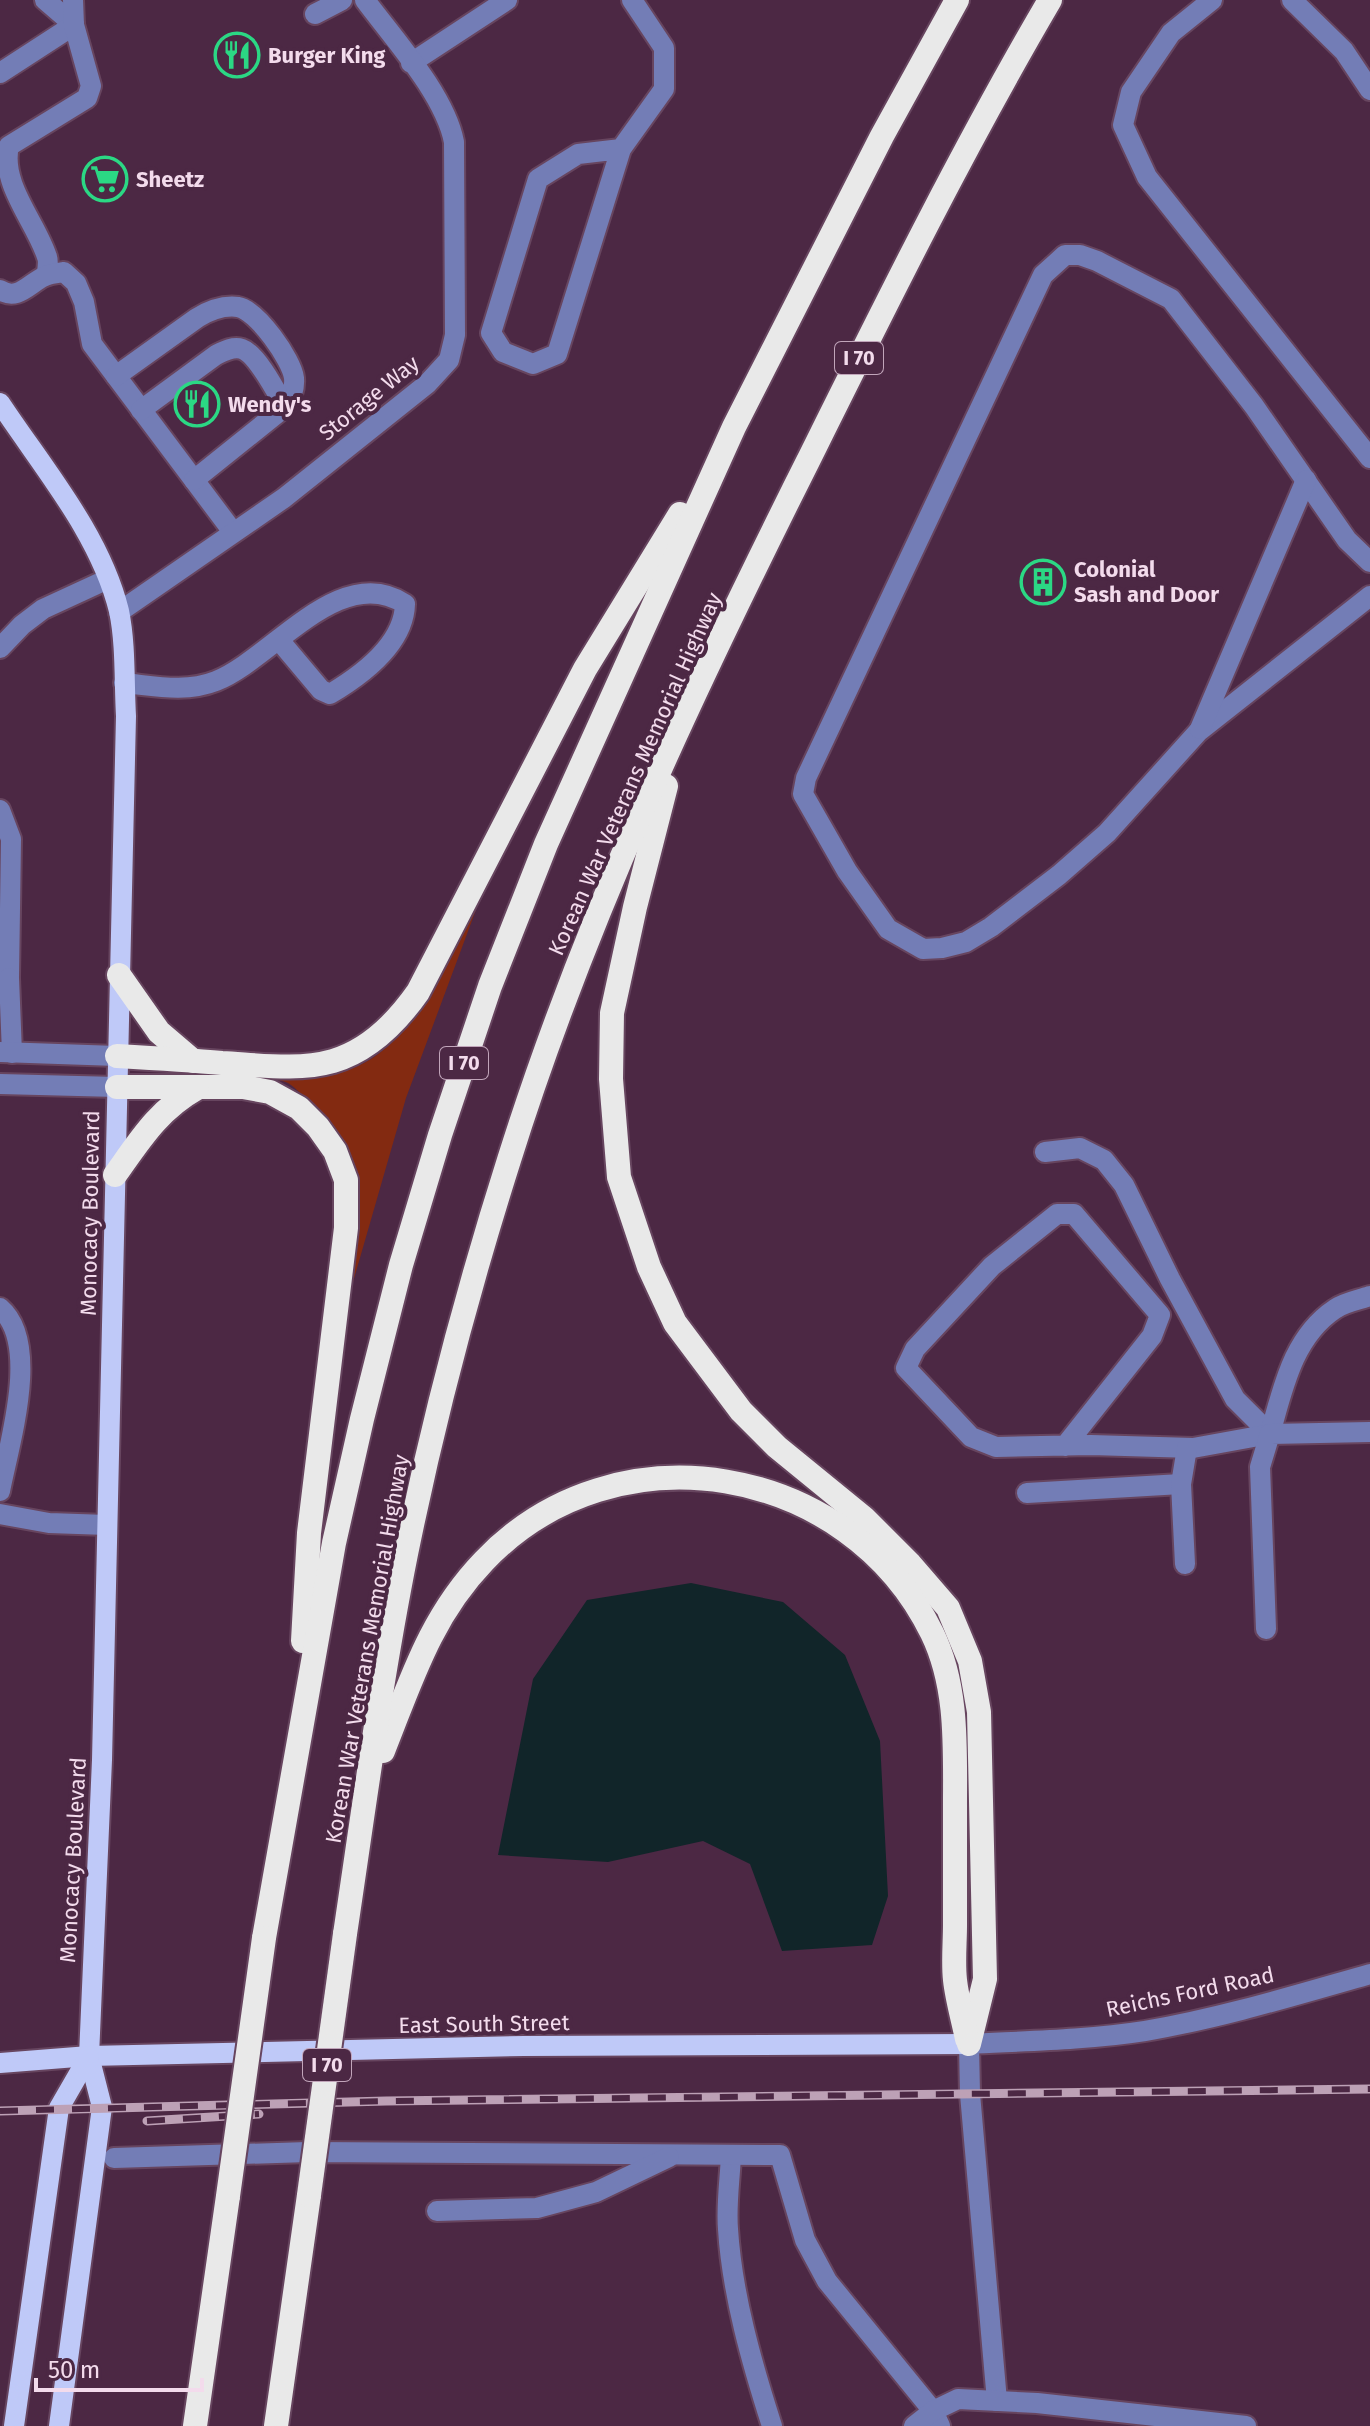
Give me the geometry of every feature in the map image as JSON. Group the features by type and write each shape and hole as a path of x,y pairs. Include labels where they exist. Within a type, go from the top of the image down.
{"highway":[{"name":"I 70","path":"195,2426 264,1938 334,1543 401,1265 450,1105 490,986 546,844 734,427 875,150 957,0"},
{"name":"Korean War Veterans Memorial Highway","path":"276,2426 365,1798 405,1557 434,1429 510,1158 560,1012 614,874 682,723 762,553 950,177 1050,0"},
{"path":"117,1056 274,1066 309,1065 335,1060 384,1033 418,992 585,669 734,427"},
{"path":"682,723 635,907 612,1013 611,1079 619,1177 649,1267 675,1323 741,1411 777,1447 864,1518 910,1564 948,1608 970,1661 979,1712 985,1979 969,2044"},
{"path":"119,975 159,1032 193,1061"},
{"path":"115,1175 161,1112 199,1086"},
{"path":"117,1087 243,1087 270,1092 299,1108 318,1127 335,1151 346,1180 346,1228 309,1533 299,1733"},
{"path":"365,1798 439,1618 485,1560 533,1520 605,1488 676,1477 739,1484 819,1511 847,1530 895,1576 932,1632 943,1661 952,1698 955,1749 955,1979 969,2044"}],"main road":[{"name":"Monocacy Boulevard","path":"0,403 68,503 108,579 119,612 124,683 102,1760 89,2056 102,2107 59,2426"},
{"name":"East South Street","path":"0,2063 89,2056 508,2046 969,2044"},
{"name":"Monocacy Boulevard","path":"14,2426 59,2108 89,2056"}],"street":[{"path":"45,0 74,25"},
{"path":"47,275 48,258 1,179 0,157 9,146 87,98 91,86 74,25 73,0"},
{"path":"315,14 342,0"},
{"name":"Storage Way","path":"119,612 284,498 427,384 449,360 455,335 454,142 451,124 440,103 365,0"},
{"path":"411,63 507,0"},
{"path":"621,149 578,154 538,179 491,333 503,352 533,364 557,354 621,149 664,89 664,48 632,0"},
{"path":"1212,0 1171,33 1131,92 1123,125 1147,177 1370,458"},
{"path":"1292,0 1344,51 1370,90"},
{"path":"0,73 74,25"},
{"path":"1370,562 1347,540 1254,406 1171,299 1097,261 1080,255 1065,255 1043,275 806,778 803,794 847,871 888,929 923,949 966,942 991,927 1059,875 1107,833 1198,732 1370,596"},
{"path":"0,290 7,295 17,294 47,275 64,272 76,283 84,302 92,344 233,532"},
{"path":"116,376 211,309 241,307 252,313 290,363 294,379 293,394 285,407 194,480"},
{"path":"141,410 216,355 241,348 251,354 285,407"},
{"path":"1198,732 1306,480"},
{"path":"0,648 43,609 108,579"},
{"path":"124,683 193,689 243,667 279,640 315,613 351,595 379,593 405,604 404,618 392,641 376,660 330,694 321,690 279,640"},
{"path":"0,810 11,839 5,983 6,1053 117,1056"},
{"path":"0,1084 117,1087"},
{"path":"1045,1152 1080,1148 1104,1160 1124,1185 1235,1399 1270,1434"},
{"path":"1160,1315 1074,1214 1057,1214 992,1266 915,1349 906,1368 971,1437 996,1447 1187,1448 1270,1434 1370,1432"},
{"path":"1266,1629 1260,1467 1286,1377 1307,1333 1336,1308 1370,1296"},
{"path":"1160,1315 1185,1307"},
{"path":"0,1308 15,1326 21,1344 21,1369 0,1491"},
{"path":"1065,1446 1152,1336 1160,1315"},
{"path":"1185,1564 1181,1484 1187,1448"},
{"path":"1027,1493 1181,1484"},
{"path":"0,1514 49,1523 107,1525"},
{"name":"Reichs Ford Road","path":"969,2044 1143,2031 1370,1974"},
{"path":"969,2044 970,2094 997,2401"},
{"path":"114,2158 308,2152 780,2155 805,2240 827,2281 937,2419"},
{"path":"437,2211 537,2208 596,2192 672,2155"},
{"path":"731,2155 727,2228 740,2310 772,2426"},
{"path":"914,2426 937,2419 958,2399 1037,2403 1246,2426"}],"shaded area":[{"path":"477,907 406,1098 349,1296 359,1220 355,1172 347,1150 334,1129 288,1083 265,1078 221,1076 221,1071 326,1075 354,1068 379,1054 420,1010"},
{"path":"691,1583 783,1602 845,1655 880,1741 888,1896 872,1945 782,1951 750,1864 703,1841 608,1862 498,1855 533,1679 587,1600"}],"railway":[{"path":"0,2111 386,2101 1370,2089"},
{"path":"147,2121 259,2114"}],"place":[{"name":"Burger King","path":"237,55"},
{"name":"Sheetz","path":"105,179"},
{"name":"Wendy's","path":"197,404"},
{"name":"Colonial Sash and Door","path":"1043,582"}]}
